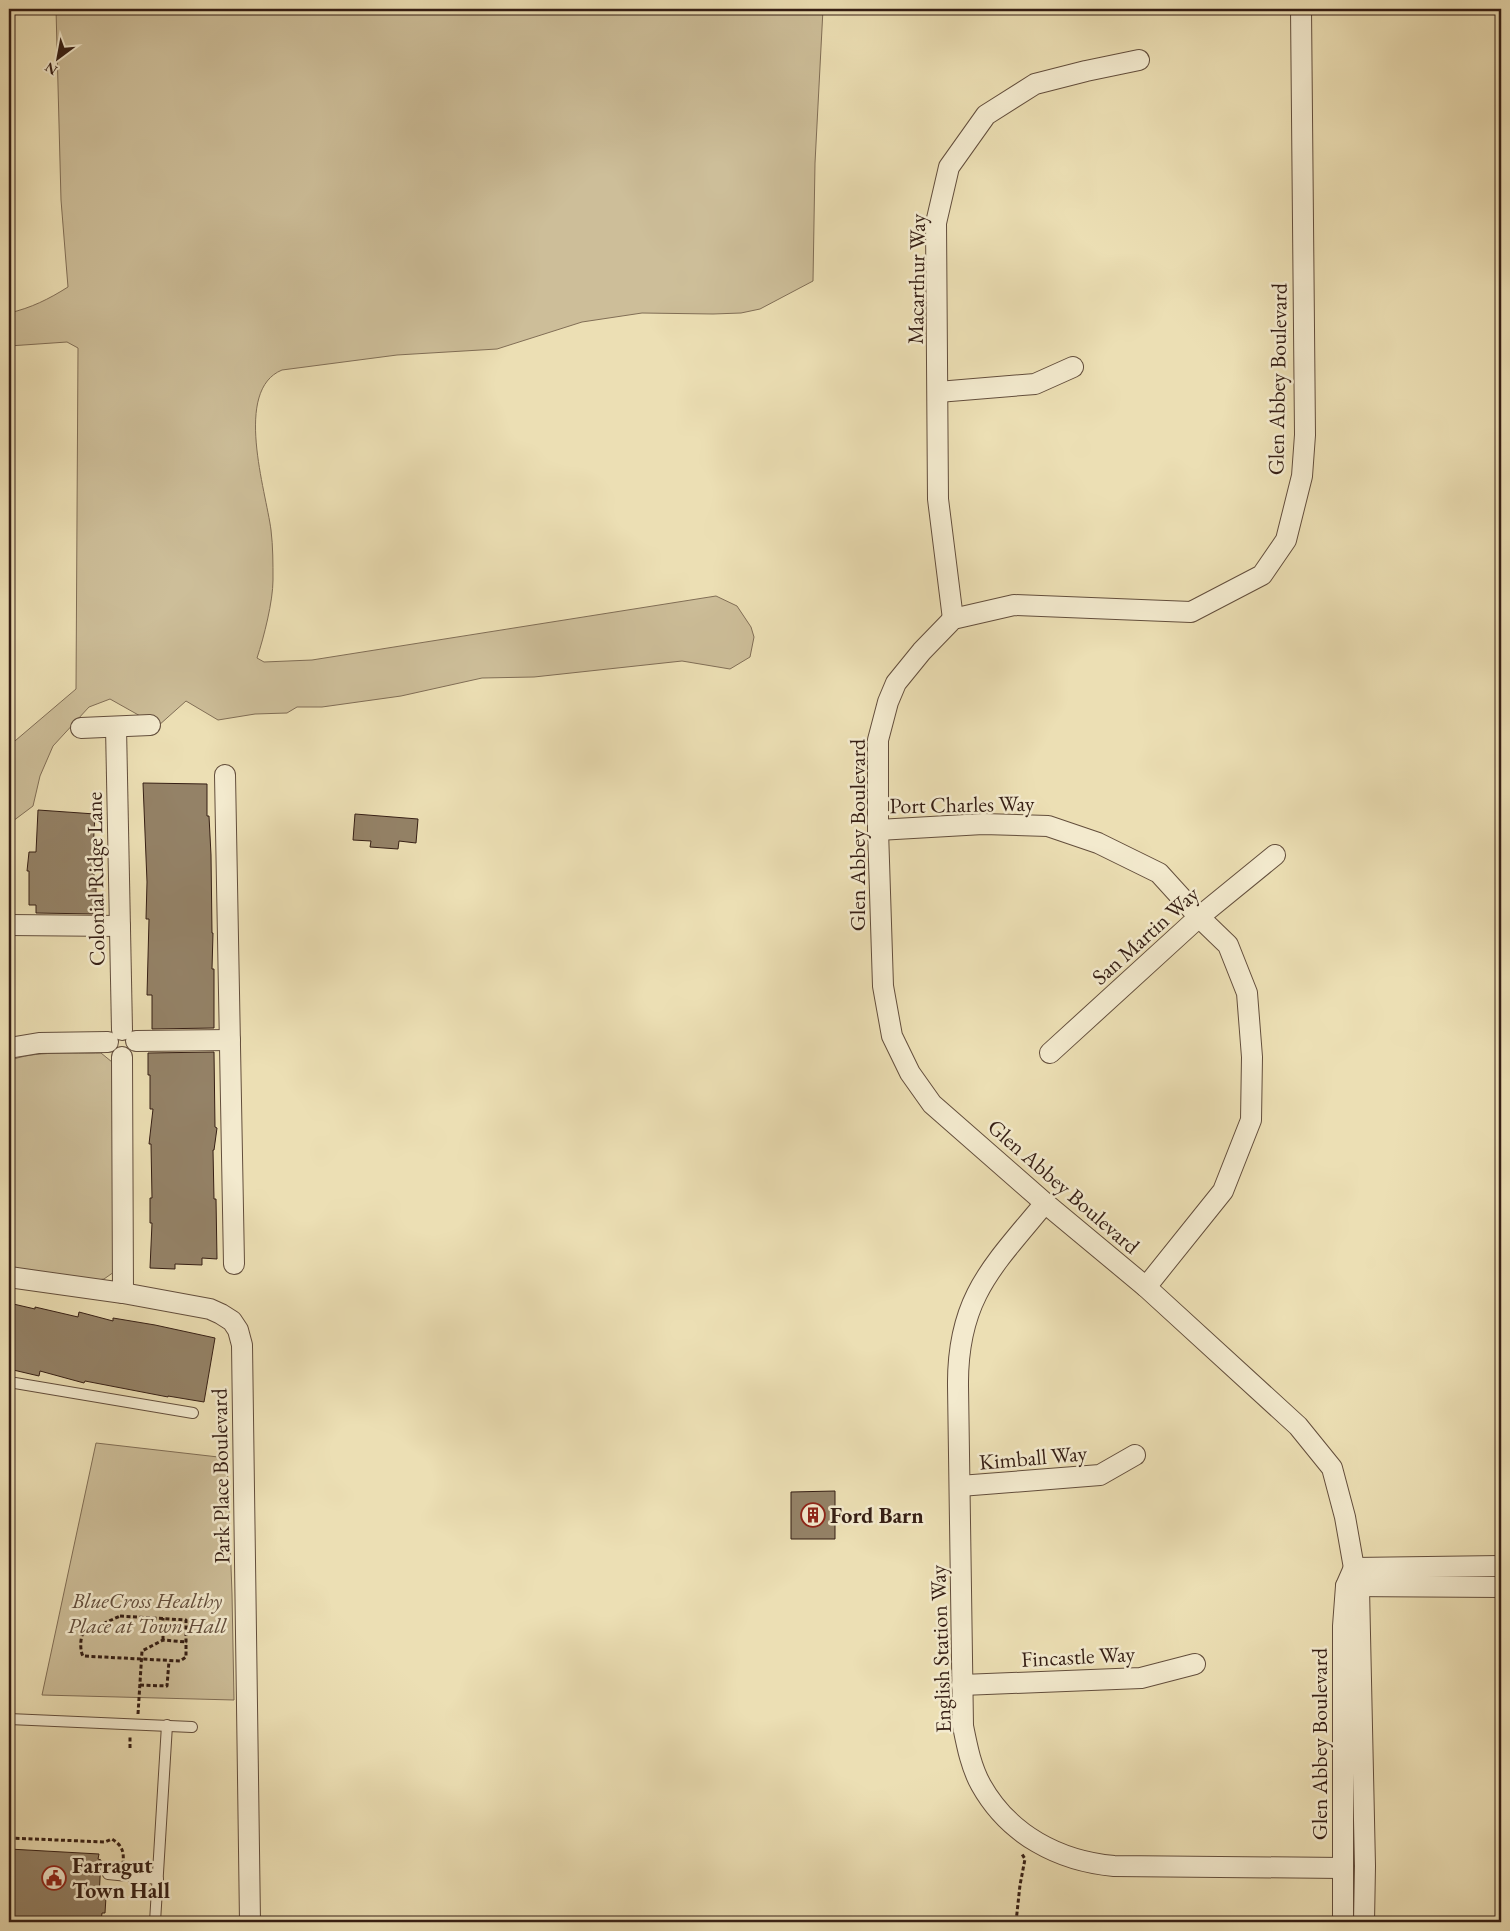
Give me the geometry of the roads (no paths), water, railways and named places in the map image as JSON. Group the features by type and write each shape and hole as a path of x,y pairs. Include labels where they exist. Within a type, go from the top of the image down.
{"street":[{"name":"Glen Abbey Boulevard","path":"1301,9 1305,435 1302,476 1286,540 1262,575 1191,612 1014,605 953,619 922,651 902,677 888,702 878,740 878,830 883,986 892,1036 910,1073 932,1104 1045,1204 1146,1287 1298,1426 1332,1468 1345,1517 1353,1581 1365,1866 1364,1922"},
{"name":"Macarthur Way","path":"953,619 938,499 936,223 949,167 986,115 1035,84 1139,60"},
{"path":"938,392 1035,384 1073,366"},
{"path":"81,728 150,725"},
{"name":"Colonial Ridge Lane","path":"116,726 122,1038"},
{"path":"225,775 234,1264"},
{"name":"Port Charles Way","path":"878,830 983,824 1048,826 1098,844 1159,873 1199,917 1228,945 1247,993 1252,1057 1251,1120 1223,1190 1146,1287"},
{"name":"San Martin Way","path":"1050,1053 1199,917 1275,855"},
{"path":"9,925 120,926"},
{"path":"9,1048 39,1043 122,1038 230,1040"},
{"path":"122,1038 111,1052 122,1057 123,1293"},
{"name":"English Station Way","path":"1045,1204 993,1266 970,1306 963,1329 958,1370 963,1726 967,1747 980,1784 992,1801 1017,1828 1033,1840 1076,1861 1114,1866 1343,1868"},
{"name":"Park Place Boulevard","path":"9,1277 123,1293 210,1310 232,1320 241,1338 250,1922"},
{"name":"Kimball Way","path":"960,1486 1100,1475 1135,1455"},
{"path":"1353,1581 1501,1566"},
{"name":"Glen Abbey Boulevard","path":"1343,1922 1343,1626 1353,1581"},
{"path":"1353,1581 1501,1587"},
{"name":"Fincastle Way","path":"962,1685 1141,1678 1195,1664"}],"lane":[{"path":"9,1382 193,1413"},
{"path":"9,1719 192,1727"},
{"path":"155,1922 167,1725"},
{"path":"108,1874 158,1879"}],"place":[{"name":"Ford Barn","path":"813,1515"},
{"name":"Farragut Town Hall","path":"54,1878"}],"park label":[{"name":"BlueCross Healthy Place at Town Hall","path":"147,1612"}]}
